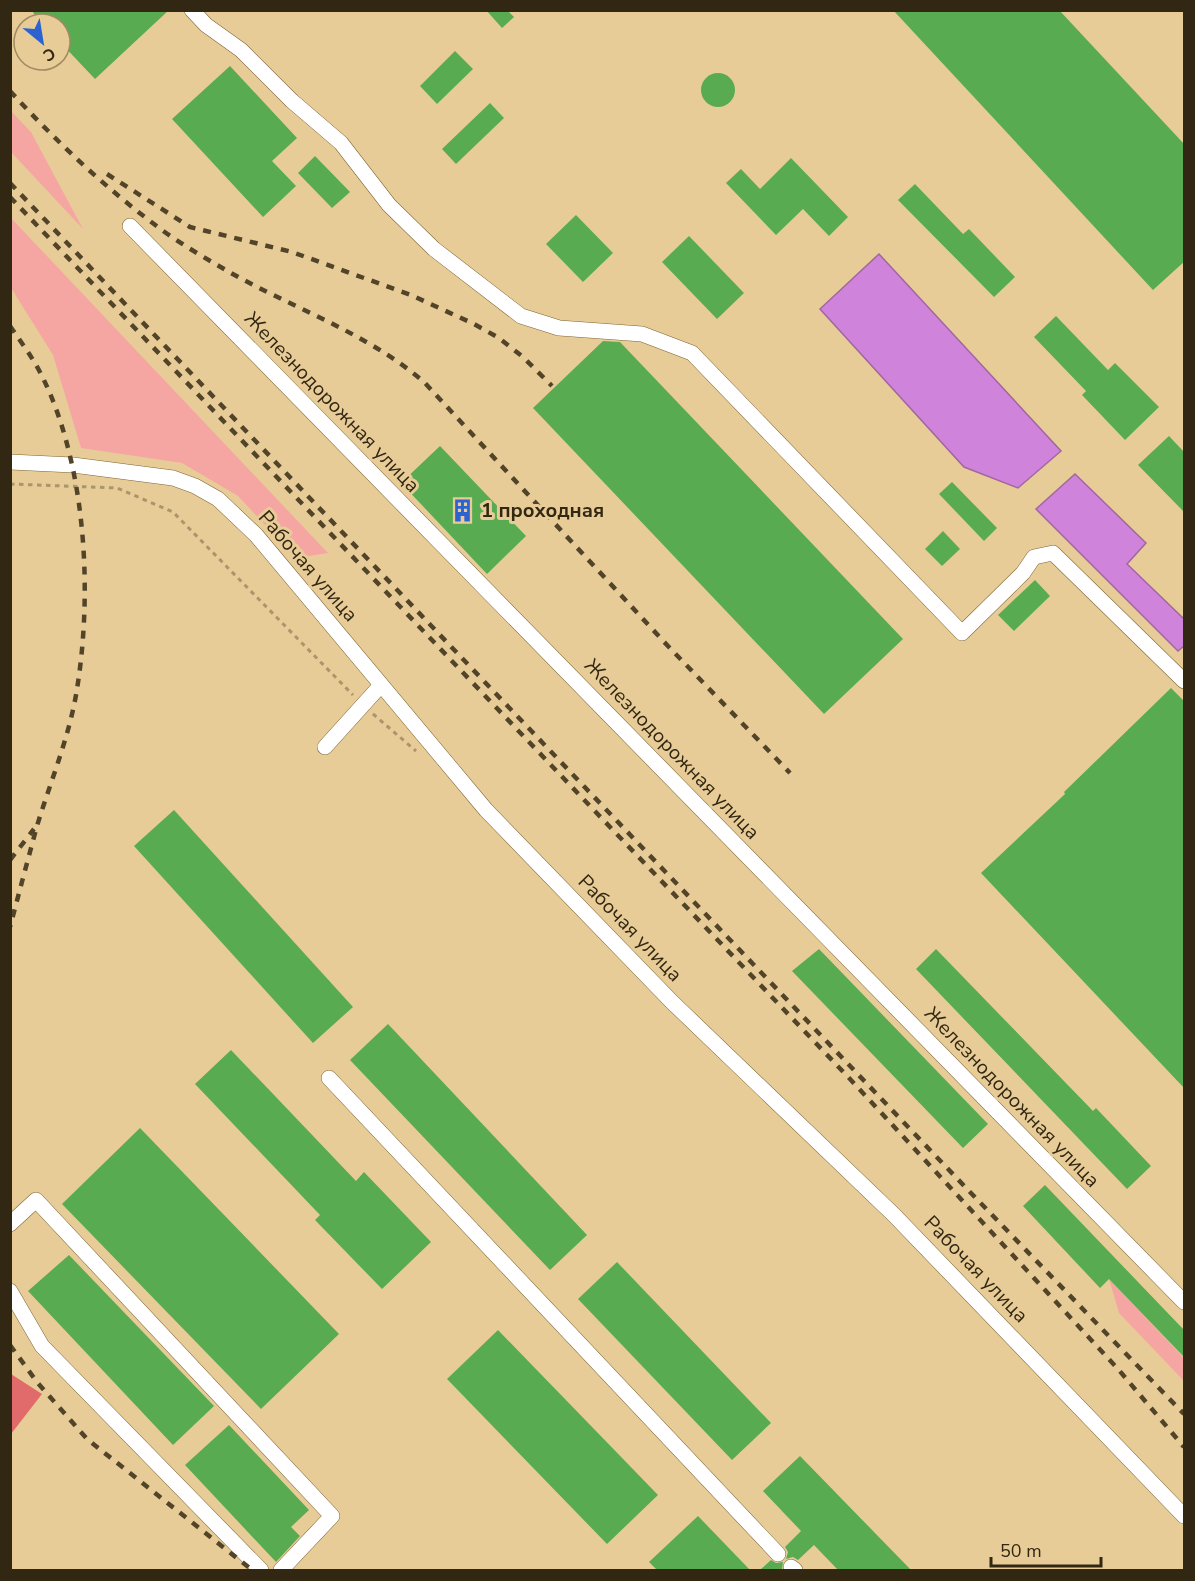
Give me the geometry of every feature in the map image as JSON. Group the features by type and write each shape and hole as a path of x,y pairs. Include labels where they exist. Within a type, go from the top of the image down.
{"street":[{"path":"192,10 206,26 241,50 292,100 341,143 389,205 434,249 521,316 559,328 642,334 692,353 962,633 1023,573 1034,557 1053,553 1185,681"},
{"name":"Железнодорожная улица","path":"130,226 1185,1302"},
{"name":"Рабочая улица","path":"10,462 73,465 172,478 195,486 218,499 256,534 486,810 672,1002 894,1215 1185,1516"},
{"path":"325,747 381,685"},
{"path":"329,1078 778,1554"},
{"path":"10,1224 36,1200 332,1516 281,1570"},
{"path":"10,1291 42,1346 261,1570"}],"path":[{"path":"10,484 117,489 173,512 363,705 424,758"}],"shaded area":[{"path":"10,110 31,132 83,229 11,152"},
{"path":"10,219 328,553 296,558 238,496 182,463 81,448 53,355 11,288"},
{"path":"879,254 1061,451 1018,488 964,467 820,309"},
{"path":"1075,474 1146,543 1127,564 1184,617 1184,646 1178,651 1036,509"},
{"path":"1109,1279 1184,1358 1184,1381 1119,1313"},
{"path":"11,1374 42,1394 11,1434"}],"building":[{"path":"31,10 169,10 95,79 72,55 72,12 33,12"},
{"path":"486,10 507,10 514,17 502,28"},
{"path":"893,10 1059,10 1185,145 1185,261 1153,290"},
{"path":"455,51 473,69 437,104 420,86"},
{"path":"230,66 297,138 272,161 296,186 263,217 172,119"},
{"path":"718,73 730,78 735,90 730,102 718,107 706,102 701,90 706,78"},
{"path":"490,103 504,118 456,164 442,149"},
{"path":"315,156 350,192 332,208 298,173"},
{"path":"791,158 848,217 829,236 803,209 776,235 726,183 741,169 760,189"},
{"path":"915,184 963,234 969,229 1015,277 994,297 898,200"},
{"path":"576,215 613,253 583,282 546,244"},
{"path":"689,236 744,293 717,319 662,262"},
{"path":"1056,316 1108,370 1115,363 1159,407 1125,440 1082,395 1086,391 1034,337"},
{"path":"603,341 620,342 903,639 824,714 533,408"},
{"path":"1169,436 1185,453 1185,513 1138,465"},
{"name":"1 проходная","path":"440,446 526,536 487,574 401,483"},
{"path":"952,482 997,528 984,541 939,494"},
{"path":"943,531 960,549 942,566 925,549"},
{"path":"1035,580 1050,596 1014,631 998,615"},
{"path":"1171,688 1185,702 1185,1089 981,873 1065,794 1064,792"},
{"path":"174,810 353,1007 313,1043 134,846"},
{"path":"819,949 988,1124 963,1148 792,971"},
{"path":"936,949 1093,1111 1096,1108 1151,1166 1127,1189 916,969"},
{"path":"388,1024 587,1235 550,1270 350,1060"},
{"path":"231,1050 356,1181 364,1172 431,1242 382,1289 315,1220 320,1215 195,1084"},
{"path":"140,1128 339,1334 261,1409 62,1204"},
{"path":"1045,1185 1185,1331 1185,1358 1109,1279 1100,1288 1023,1206"},
{"path":"69,1255 214,1406 173,1445 28,1291"},
{"path":"617,1262 771,1423 732,1460 578,1299"},
{"path":"498,1330 658,1495 607,1544 447,1379"},
{"path":"229,1425 309,1510 291,1527 300,1536 276,1562 185,1465"},
{"path":"800,1456 911,1570 838,1570 814,1545 798,1560 793,1557 786,1559 788,1552 785,1547 801,1531 763,1491"},
{"path":"698,1516 750,1570 657,1570 649,1562"},
{"path":"771,1560 776,1563 783,1562 782,1570 760,1570"}],"railway":[{"path":"10,91 79,161 163,231 231,273 355,335 379,349 424,382 667,645 790,773"},
{"path":"107,174 190,227 292,252 411,295 474,324 499,338 523,357 552,386"},
{"path":"10,183 1184,1414"},
{"path":"10,197 850,1079 1118,1369 1184,1447"},
{"path":"10,326 42,376 69,450 77,491 85,575 81,657 73,712 37,826 10,927"},
{"path":"10,860 34,829"},
{"path":"10,1345 37,1382 87,1439 252,1570"}],"place":[{"name":"1 проходная","path":"463,510"}]}
